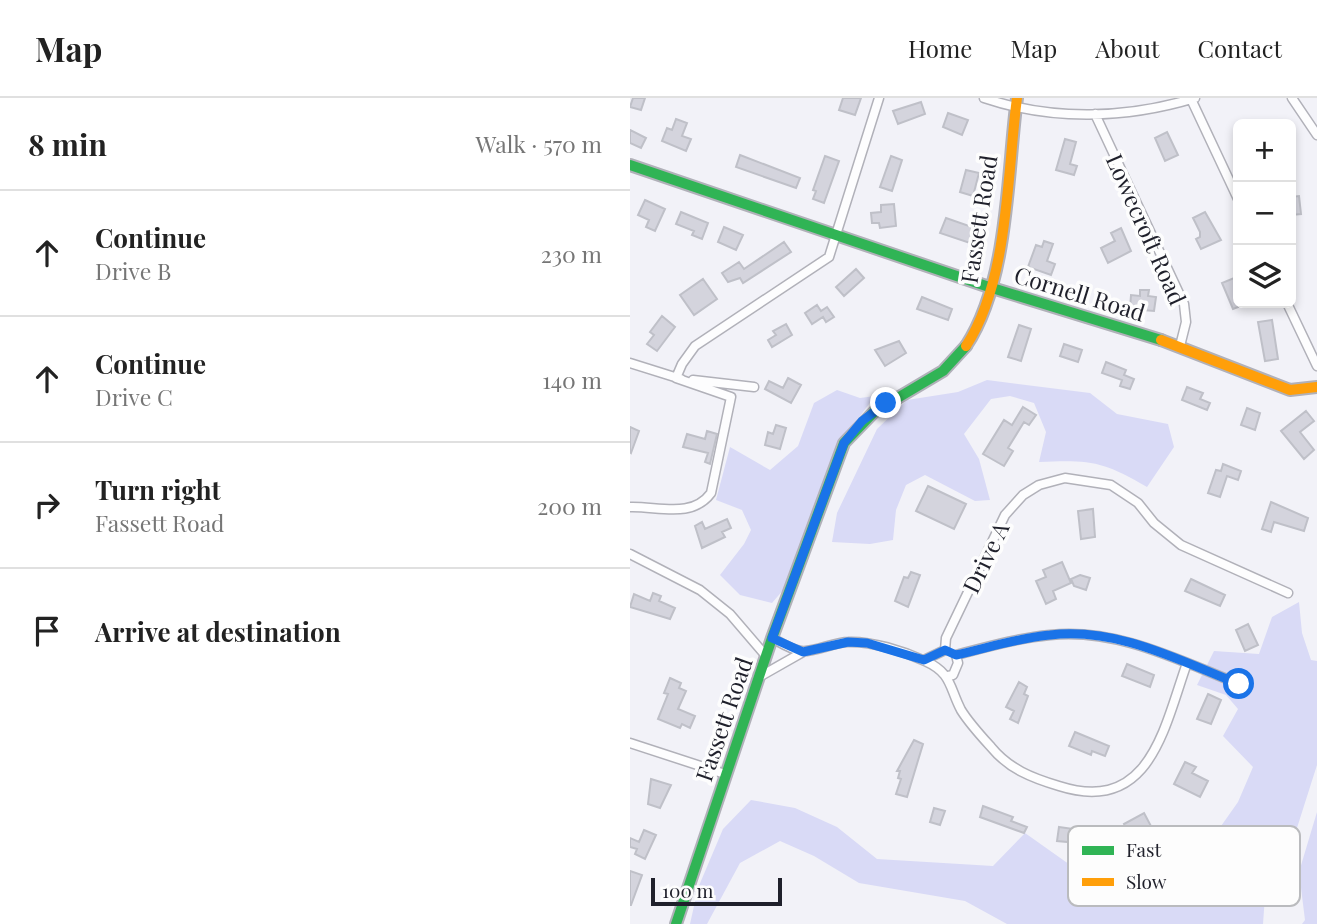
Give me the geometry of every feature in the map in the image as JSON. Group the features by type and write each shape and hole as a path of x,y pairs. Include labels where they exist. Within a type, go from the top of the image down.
{"street":[{"path":"676,379 681,363 695,346 821,265 829,257 879,98"},
{"path":"984,98 1068,116 1193,99 1233,188"},
{"path":"1292,98 1317,135"},
{"name":"Fassett Road","path":"676,924 772,638 844,443 862,421 886,403 938,374 958,358 984,315 1002,217 1016,103"},
{"name":"Lowecroft Road","path":"1095,114 1184,304 1186,322 1180,346"},
{"name":"Cornell Road","path":"630,165 989,287 1180,346 1290,390 1317,387"},
{"path":"1289,308 1317,366"},
{"path":"630,363 731,397 711,493 702,503 689,509 630,507"},
{"path":"676,379 754,387"},
{"name":"Drive A","path":"945,650 946,638 1005,515 1023,495 1039,485 1065,478 1111,485 1138,503 1154,523 1181,545 1288,593"},
{"path":"630,554 700,590 730,614 766,656"},
{"path":"924,660 945,650 956,655 1019,640 1076,634 1135,643 1239,684"},
{"path":"772,638 803,652"},
{"path":"759,677 803,652 848,642 867,643 924,660 948,676 962,710 1011,767 1031,777 1078,792 1099,792 1121,786 1151,761 1187,663"},
{"path":"948,676 953,675 958,663 956,655"},
{"path":"630,743 725,774"}],"shaded area":[{"path":"987,380 1090,393 1117,414 1168,424 1174,447 1147,487 1096,464 1071,461 1039,462 1046,432 1034,403 1010,396 991,399 964,434 979,459 990,500 975,501 925,475 906,485 896,510 893,540 870,544 832,542 837,513 877,429 907,400 958,392"},
{"path":"837,390 860,398 875,396 840,443 790,582 772,603 740,595 720,575 744,544 751,530 742,510 716,500 730,447 770,470 798,446 814,403"},
{"path":"1299,602 1302,633 1311,660 1317,661 1317,765 1298,826 1221,826 1238,802 1253,767 1223,736 1238,709 1226,695 1197,685 1214,651 1259,654 1272,617"},
{"path":"751,800 795,808 837,827 877,859 993,866 1025,833 1068,863 1068,906 1264,906 1263,924 1007,924 965,901 859,883 814,856 780,841 740,863 707,924 690,924 698,888 723,829"},
{"path":"1317,812 1317,924 1302,924 1305,920 1300,869"}],"building":[{"path":"633,98 645,98 641,110 630,107"},
{"path":"843,98 861,98 855,115 839,110"},
{"path":"921,102 925,114 898,124 893,111"},
{"path":"948,113 968,120 962,135 943,127"},
{"path":"676,119 687,123 682,136 691,139 686,151 662,141 667,128 672,130"},
{"path":"630,130 646,138 641,148 630,143"},
{"path":"1167,132 1178,155 1165,161 1155,138"},
{"path":"1065,139 1076,142 1070,164 1077,166 1074,175 1056,170"},
{"path":"740,155 800,178 796,188 736,167"},
{"path":"825,156 839,161 824,203 813,199 816,191 813,190"},
{"path":"891,156 902,160 892,191 880,187"},
{"path":"966,170 979,173 973,196 960,192"},
{"path":"1296,196 1299,196 1301,214 1296,214"},
{"path":"645,200 665,209 655,231 646,227 649,220 638,215"},
{"path":"894,204 896,226 880,228 879,223 872,223 871,213 881,212 881,205"},
{"path":"681,212 708,223 702,239 692,235 694,231 676,224"},
{"path":"1205,212 1221,240 1201,249 1196,239 1200,237 1200,232 1193,218"},
{"path":"946,218 975,228 970,243 940,233"},
{"path":"724,227 743,235 736,250 718,242"},
{"path":"1121,228 1131,251 1108,263 1101,248 1115,241 1111,233"},
{"path":"1044,241 1053,244 1047,261 1055,264 1051,275 1028,267 1036,245 1042,247"},
{"path":"784,242 791,252 743,283 740,278 728,282 722,273 739,262 744,269"},
{"path":"856,269 864,278 844,296 836,287"},
{"path":"1233,278 1233,308 1236,308 1233,309 1222,283"},
{"path":"703,279 717,299 694,315 680,295"},
{"path":"1140,290 1149,290 1148,296 1156,297 1154,311 1130,309 1131,295 1140,296"},
{"path":"922,297 952,309 948,320 917,309"},
{"path":"817,305 821,311 827,307 834,317 826,322 823,317 812,324 805,313"},
{"path":"662,316 675,327 657,351 647,344 654,335 650,332"},
{"path":"1272,320 1278,359 1265,361 1258,322"},
{"path":"786,324 792,335 772,347 768,340 776,335 773,331"},
{"path":"1019,325 1031,329 1021,361 1008,357"},
{"path":"899,341 906,353 885,366 875,350"},
{"path":"1064,344 1082,350 1078,362 1060,356"},
{"path":"1106,362 1126,370 1124,375 1134,379 1130,389 1120,386 1122,380 1102,373"},
{"path":"788,378 801,385 791,403 765,389 769,381 783,388"},
{"path":"1187,387 1203,393 1200,399 1210,403 1207,410 1182,400"},
{"path":"1023,407 1036,415 1029,425 1024,422 1008,448 1013,451 1004,466 983,454 1004,420 1012,425"},
{"path":"1247,408 1260,413 1255,430 1241,425"},
{"path":"1306,411 1314,421 1300,432 1314,450 1304,459 1281,431"},
{"path":"776,425 786,428 780,449 765,445 768,432 773,434"},
{"path":"630,427 639,431 631,453 630,452"},
{"path":"707,431 717,434 710,464 705,462 708,453 683,447 687,434 705,439"},
{"path":"1223,464 1241,471 1238,480 1227,476 1220,497 1208,493 1216,470 1221,471"},
{"path":"928,486 966,504 954,529 916,511"},
{"path":"1271,502 1308,518 1304,531 1274,522 1271,532 1262,529"},
{"path":"1093,509 1095,537 1081,539 1078,511"},
{"path":"727,519 731,528 722,532 725,537 702,548 695,526 702,522 705,529"},
{"path":"1062,562 1071,583 1053,591 1056,599 1046,604 1036,581 1046,577 1043,570"},
{"path":"911,572 920,575 908,607 895,601 904,577 908,578"},
{"path":"1080,575 1090,578 1086,590 1074,586 1071,579"},
{"path":"1191,579 1225,595 1220,606 1185,591"},
{"path":"653,593 661,596 659,601 675,608 670,619 630,607 634,594 650,601"},
{"path":"1248,624 1258,645 1245,651 1236,630"},
{"path":"1127,664 1154,675 1150,687 1122,676"},
{"path":"670,678 681,683 679,688 686,691 678,709 695,716 690,728 682,724 680,728 658,719 668,694 664,693"},
{"path":"1019,682 1027,687 1024,694 1028,696 1018,723 1010,719 1014,711 1006,707"},
{"path":"1208,694 1221,700 1211,724 1197,719"},
{"path":"1075,732 1109,746 1105,756 1092,751 1091,755 1069,746"},
{"path":"914,740 923,744 907,797 896,794 901,779 898,778 900,771 897,771"},
{"path":"1185,762 1196,767 1192,773 1208,781 1200,797 1174,784"},
{"path":"651,779 671,785 660,808 648,804"},
{"path":"983,806 1013,817 1011,821 1027,827 1024,833 980,817"},
{"path":"934,808 945,811 940,825 930,822"},
{"path":"1144,813 1151,826 1125,826 1124,824"},
{"path":"1059,827 1068,828 1068,842 1057,841"},
{"path":"644,830 656,835 645,859 635,854 637,849 630,847 630,838 639,842"},
{"path":"630,871 642,875 631,905 630,905"}],"traffic: fast":[{"path":"630,165 989,287 1161,340"},
{"path":"676,924 772,638 844,443 874,412 943,371 966,346"}],"traffic: slow":[{"path":"966,346 980,320 998,259 1017,98"},
{"path":"1161,340 1290,390 1317,387"}],"route":[{"path":"886,403 862,421 844,443 772,638 803,652 848,642 867,643 924,660 945,650 956,655 1051,635 1095,635 1135,643 1239,684"}]}
